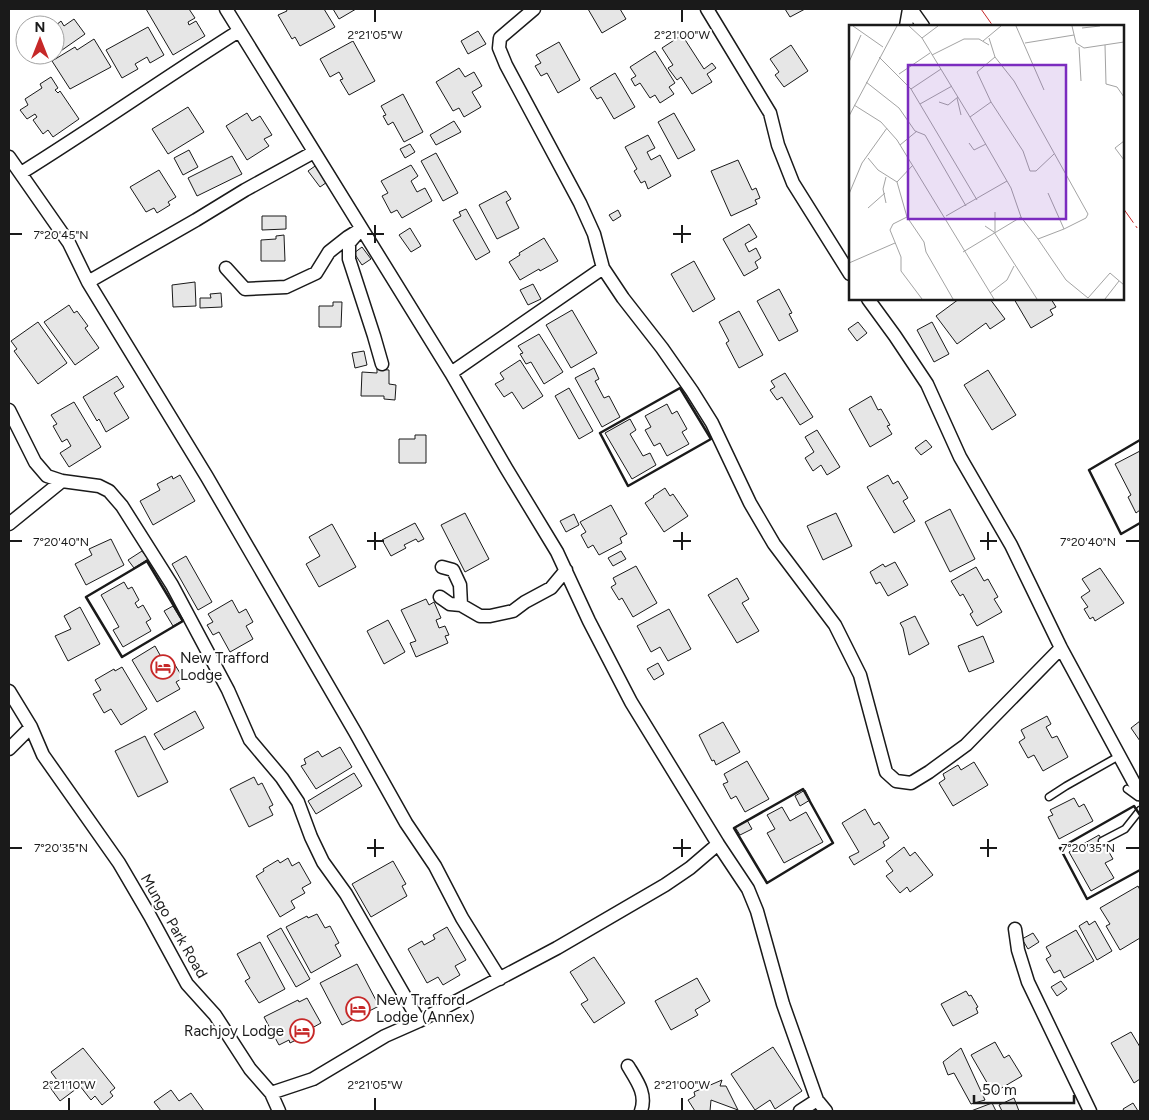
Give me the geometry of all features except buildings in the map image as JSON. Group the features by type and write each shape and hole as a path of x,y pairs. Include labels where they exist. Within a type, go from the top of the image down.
{"street":[{"path":"226,9 451,373 557,552 631,702 718,844 748,889 757,911 783,1004 817,1100 826,1111"},
{"path":"534,9 504,33 500,38 499,48 531,113 580,203 594,234 603,268 623,298 692,390 712,423 750,503 774,544 835,626 860,675 886,772 896,781 911,784 929,772 966,745 1061,648"},
{"path":"707,9 770,113 778,145 793,183 849,272"},
{"path":"906,25 910,9"},
{"path":"910,9 922,25"},
{"path":"21,173 83,135 184,65 239,30"},
{"path":"88,282 314,152"},
{"path":"9,157 69,243 88,282 206,477 356,732 406,823 435,866 462,918 500,979"},
{"path":"226,268 245,289 286,287 316,273 329,252 361,229"},
{"path":"361,229 349,243 349,259 382,364"},
{"path":"451,373 603,268"},
{"path":"869,300 926,384 960,457 1011,546 1061,648 1140,794"},
{"path":"9,410 35,462 47,476 62,481 99,486 110,491 122,506 172,584 228,690 250,740 282,778 298,802 323,862 346,894 419,1021"},
{"path":"9,524 62,481"},
{"path":"442,567 453,570 460,584 461,605"},
{"path":"440,597 450,604 461,605 480,616 514,611 525,602 551,588 566,570"},
{"name":"Mungo Park Road","path":"9,691 31,727 43,755 119,863 187,984 215,1015 250,1068 271,1093 279,1111"},
{"path":"9,749 31,727"},
{"path":"271,1093 313,1079 385,1036 419,1021 557,948 665,885 690,868 718,844"},
{"path":"1015,929 1018,950 1028,982 1090,1111"},
{"path":"628,1066 640,1085 644,1102 641,1111"},
{"path":"800,1111 817,1100"}],"lane":[{"path":"1048,797 1119,756"},
{"path":"1127,788 1140,799"},
{"path":"1102,841 1125,828 1140,810"}],"wall":[{"path":"680,388 711,439 628,486 600,433 680,388"},
{"path":"1140,440 1089,470 1121,534 1140,523"},
{"path":"147,561 183,621 122,657 86,597 147,561"},
{"path":"803,789 833,843 767,883 734,828 803,789"},
{"path":"1140,815 1134,806 1060,848 1087,899 1140,870"}],"power":[{"path":"981,9 992,25"},
{"path":"1124,209 1140,232"}],"place":[{"name":"New Trafford Lodge","path":"163,667"},
{"name":"New Trafford Lodge (Annex)","path":"358,1009"},
{"name":"Rachjoy Lodge","path":"302,1031"}]}
